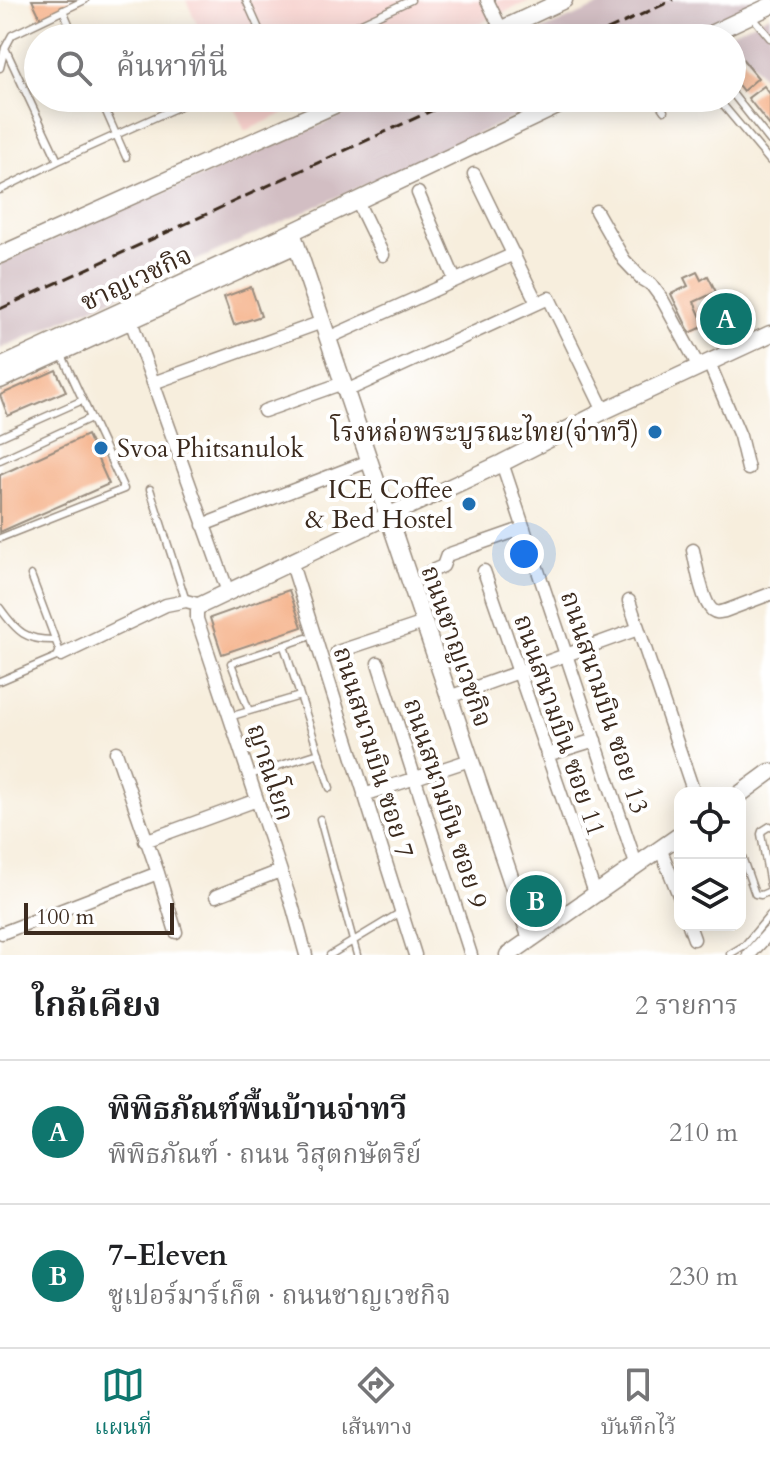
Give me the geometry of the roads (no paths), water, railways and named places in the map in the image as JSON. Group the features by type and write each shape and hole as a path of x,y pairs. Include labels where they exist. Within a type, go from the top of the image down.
{"street":[{"path":"487,0 499,24"},
{"path":"512,24 564,0"},
{"path":"732,24 770,6"},
{"path":"0,255 319,112"},
{"path":"0,380 131,321 294,238 357,201 545,112"},
{"path":"474,174 537,303"},
{"path":"418,193 455,280"},
{"path":"357,201 383,255"},
{"path":"596,211 624,260 651,284 704,365 740,436 748,469"},
{"name":"ถนนชาญเวชกิจ","path":"294,238 531,939"},
{"name":"ชาญเวชกิจ","path":"0,367 294,238"},
{"path":"153,383 325,330 514,254"},
{"path":"264,411 344,387 549,298 604,411"},
{"path":"131,321 228,592"},
{"path":"61,655 166,605 194,603 228,592 770,334"},
{"path":"203,525 369,461"},
{"name":"ถนนสนามบิน ซอย 13","path":"502,463 636,864"},
{"path":"425,574 443,566 447,555 524,528"},
{"path":"693,550 706,598 713,611 725,611 770,594"},
{"name":"ถนนสนามบิน ซอย 7","path":"291,561 415,955"},
{"name":"ถนนสนามบิน ซอย 11","path":"484,571 595,893"},
{"path":"629,601 692,787"},
{"name":"ญาณโยก","path":"194,603 306,955"},
{"path":"337,652 424,623"},
{"path":"449,697 638,629"},
{"name":"ถนนสนามบิน ซอย 9","path":"378,663 471,955"},
{"path":"547,755 595,740"},
{"path":"116,752 176,932"},
{"path":"364,795 470,760"},
{"path":"746,790 770,772"},
{"path":"145,841 257,800"},
{"path":"508,955 674,839"},
{"path":"660,848 674,883"},
{"path":"216,896 280,871"},
{"path":"2,933 158,873"},
{"path":"691,931 694,939"},
{"path":"749,955 770,932"}],"lane":[{"path":"34,24 85,0"},
{"path":"246,0 257,24"},
{"path":"359,24 411,0"},
{"path":"63,10 69,24"},
{"path":"751,15 770,38"},
{"path":"0,68 12,35 24,29"},
{"path":"5,48 24,89"},
{"path":"746,110 770,141"},
{"path":"35,112 58,161"},
{"path":"106,112 126,157"},
{"path":"0,190 168,112"},
{"path":"729,112 770,161"},
{"path":"731,115 734,112"},
{"path":"0,538 124,489 61,353"},
{"path":"0,437 83,400"},
{"path":"0,460 91,418"},
{"path":"150,489 194,603"},
{"path":"0,681 61,655 31,575"},
{"path":"0,608 15,629 37,640 56,640"},
{"path":"249,711 231,663 306,638"},
{"path":"284,646 330,788"},
{"path":"229,717 300,696"},
{"path":"249,775 319,753"},
{"path":"320,819 357,955"},
{"path":"770,826 761,834 770,885"},
{"path":"743,859 755,894 770,891"},
{"path":"330,955 401,912"},
{"path":"730,954 745,945 770,915"}],"railway":[{"path":"621,24 673,0"},
{"path":"0,309 429,112"}],"place":[{"name":"พิพิธภัณฑ์พื้นบ้านจ่าทวี","path":"726,319"},
{"name":"โรงหล่อพระบูรณะไทย(จ่าทวี)","path":"655,432"},
{"name":"Svoa Phitsanulok","path":"101,448"},
{"name":"ICE Coffee & Bed Hostel","path":"469,504"},
{"name":"7-Eleven","path":"536,901"}]}
